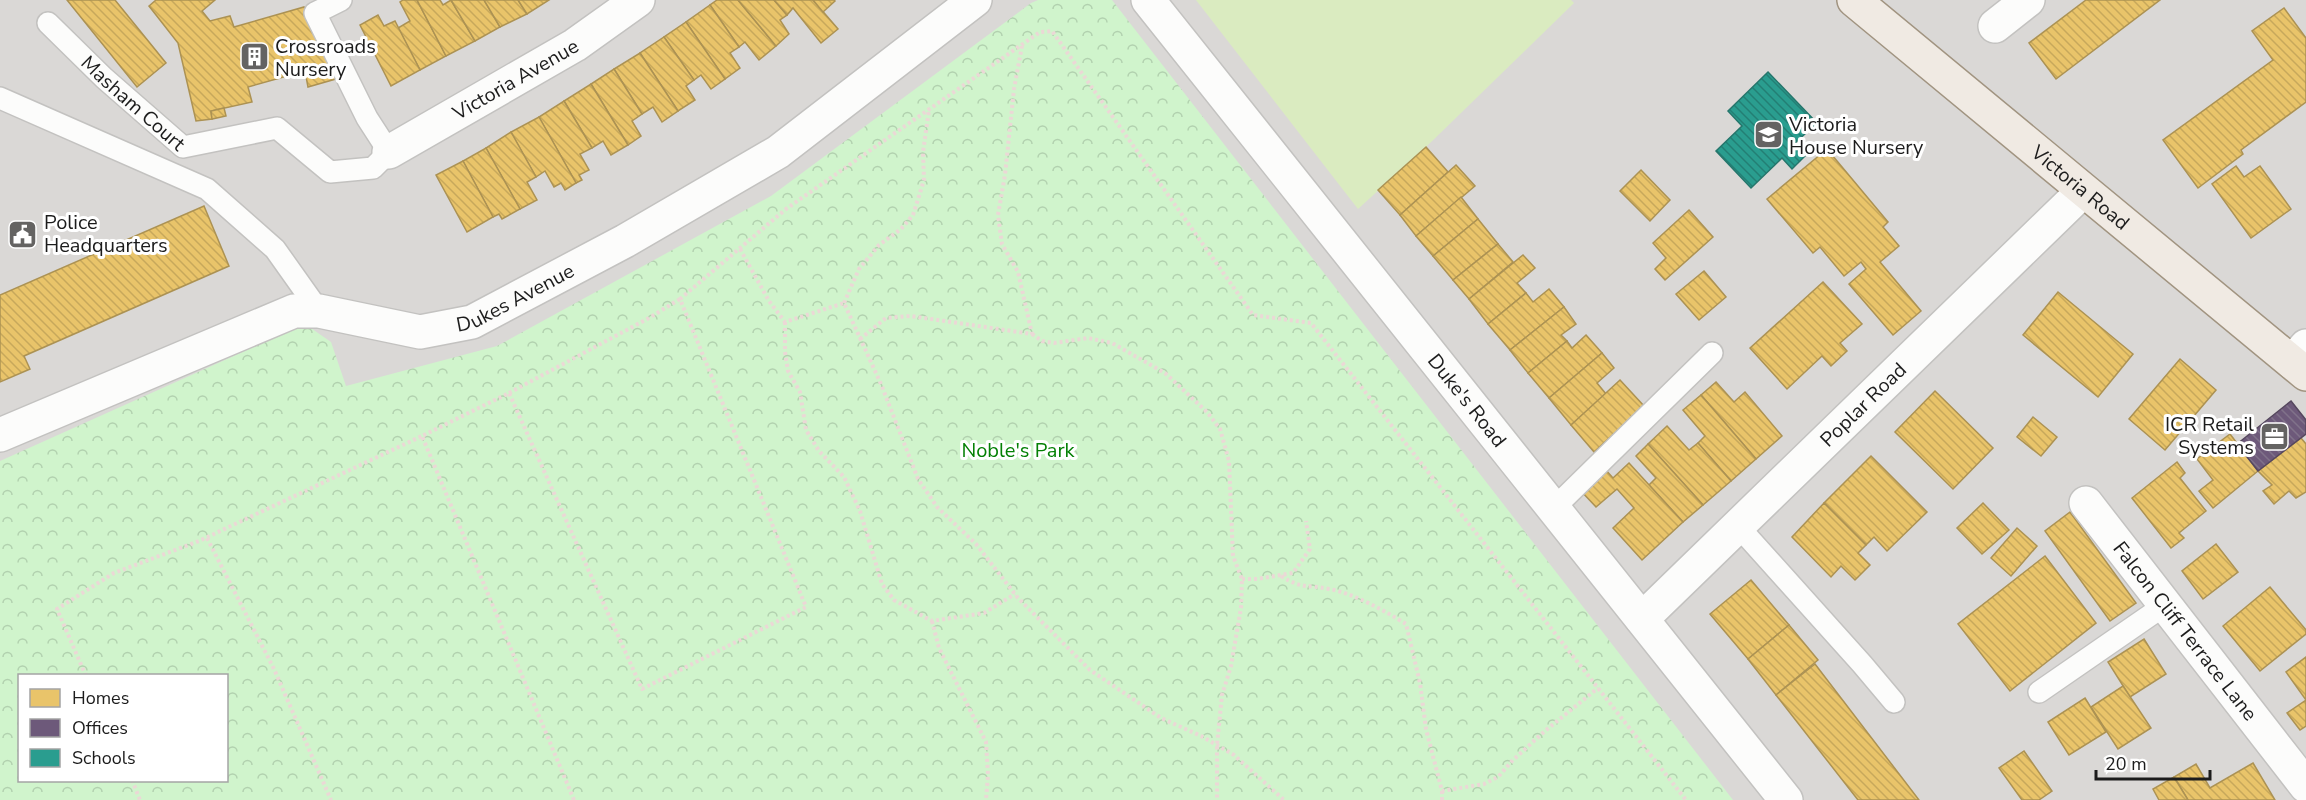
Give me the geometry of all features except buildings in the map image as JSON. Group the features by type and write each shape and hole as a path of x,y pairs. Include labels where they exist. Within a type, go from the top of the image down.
{"main road":[{"name":"Victoria Road","path":"1854,0 2083,191 2301,361"}],"street":[{"name":"Victoria Avenue","path":"389,152 575,45 638,0"},
{"name":"Dukes Avenue","path":"0,435 294,311 320,311 420,332 472,322 625,241 778,152 975,0"},
{"name":"Duke's Road","path":"1148,0 1786,800"},
{"path":"1995,26 2028,0"},
{"name":"Poplar Road","path":"1642,619 2083,191"},
{"name":"Falcon Cliff Terrace Lane","path":"2086,503 2306,786"}],"lane":[{"path":"341,0 315,13 366,118 389,152"},
{"name":"Masham Court","path":"48,22 104,78 183,147 277,128 330,172 373,168 389,152"},
{"path":"0,98 207,189 274,249 320,311"},
{"path":"1553,509 1712,353"},
{"path":"1738,526 1894,702"},
{"path":"2039,692 2165,605"}],"path":[{"path":"86,674 57,609 114,573 207,538 422,436 509,393 649,318 680,299 786,209 1040,32 1052,31 1253,315 1311,323 1686,800"},
{"path":"1022,45 998,215 1002,244 1018,272 1032,334"},
{"path":"929,110 923,152 924,180 913,215 901,229 879,245 859,269 844,303 881,384 918,479 937,507 976,543 1015,594 1090,670 1161,718 1234,755 1284,800"},
{"path":"740,249 768,301 785,322 788,371 800,392 806,430 819,451 844,477 860,512 882,584 894,600 932,621 984,613 1015,594"},
{"path":"509,393 642,689 806,607 680,299"},
{"path":"785,322 844,303"},
{"path":"860,339 886,318 911,316 1032,334 1054,343 1088,338 1112,344 1165,373 1207,412 1220,429 1229,461 1233,556 1242,579 1241,608 1232,666 1222,695 1217,746 1217,800"},
{"path":"422,436 574,800"},
{"path":"1242,579 1293,573 1310,549 1306,521"},
{"path":"207,538 274,669 331,800"},
{"path":"1281,576 1298,586 1330,589 1377,607 1406,624 1420,683 1426,729 1442,791 1442,800"},
{"path":"932,621 939,648 986,742 988,775 986,800"},
{"path":"1442,791 1484,784 1498,777 1545,731 1598,688"},
{"path":"133,782 140,800"}],"shaded area":[{"path":"0,0 2306,0 2306,800 0,800"}],"green space":[{"name":"Noble's Park","path":"1038,0 1112,0 1733,800 0,800 0,461 305,324 331,342 346,386 497,346 771,196 1031,3"},
{"path":"1196,0 1571,0 1574,3 1426,147 1358,209"}],"place":[{"name":"Crossroads Nursery","path":"254,57"},
{"name":"Victoria House Nursery","path":"1768,135"},
{"name":"Police Headquarters","path":"23,234"},
{"name":"ICR Retail Systems","path":"2275,436"}]}
